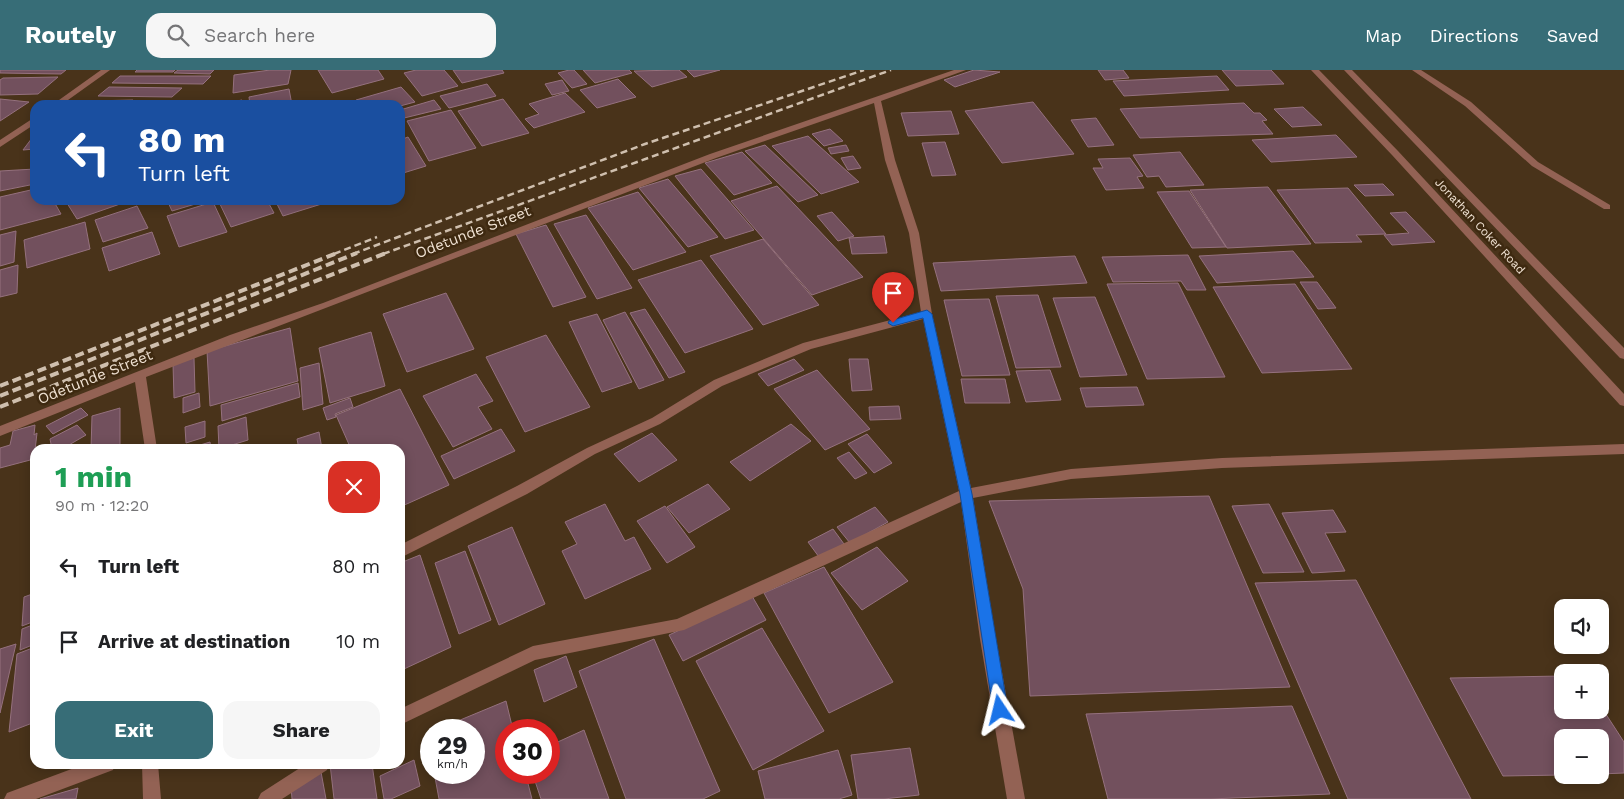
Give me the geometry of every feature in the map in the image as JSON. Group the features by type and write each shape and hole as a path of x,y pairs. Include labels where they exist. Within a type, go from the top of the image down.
{"street":[{"path":"63,100 106,70"},
{"name":"Odetunde Street","path":"0,431 140,375 713,156 962,70"},
{"name":"Jonathan Coker Road","path":"1314,70 1395,153 1624,402"},
{"name":"Jonathan Coker Road","path":"1348,70 1624,355"},
{"path":"1416,70 1468,104 1535,164 1607,207"},
{"path":"877,100 890,160 914,233 927,314 966,494 988,639 1016,799"},
{"path":"0,144 30,123"},
{"path":"405,549 522,490 591,451 656,421 718,383 807,346 927,314"},
{"path":"140,375 150,444"},
{"path":"405,715 533,653 679,625 966,494 1071,474 1203,464 1522,451 1624,449"},
{"path":"13,799 94,769"},
{"path":"150,769 152,799"},
{"path":"267,799 313,769"}],"building":[{"path":"0,70 66,70 61,74 0,73"},
{"path":"137,70 175,70 173,72 135,72"},
{"path":"178,70 214,70 210,74 174,73"},
{"path":"270,70 291,70 288,84 233,93 234,75"},
{"path":"318,70 378,70 384,79 332,93"},
{"path":"416,70 444,70 458,86 422,96 404,73"},
{"path":"453,70 502,70 504,73 462,83"},
{"path":"574,70 587,84 572,88 558,73"},
{"path":"583,70 629,70 632,73 595,83"},
{"path":"679,70 687,77 652,87 634,71"},
{"path":"687,70 720,70 694,77"},
{"path":"974,70 1000,72 955,87 944,80"},
{"path":"1098,70 1123,70 1129,78 1105,80"},
{"path":"1222,70 1271,70 1284,84 1236,86"},
{"path":"120,76 211,76 203,84 112,83"},
{"path":"1217,76 1229,90 1124,96 1113,81"},
{"path":"58,77 38,94 0,95 0,80 3,78"},
{"path":"618,79 636,97 597,108 580,90"},
{"path":"562,80 569,91 552,95 545,84"},
{"path":"487,84 496,96 449,108 440,96"},
{"path":"109,87 182,88 172,97 98,96"},
{"path":"401,87 415,102 405,105 405,100 356,100"},
{"path":"289,89 291,100 249,100 249,97"},
{"path":"565,93 585,112 534,128 525,119 539,114 529,104"},
{"path":"0,99 29,102 0,121"},
{"path":"503,99 529,133 482,146 458,111"},
{"path":"434,100 441,109 405,118 405,109"},
{"path":"1033,102 1074,154 1002,163 965,111"},
{"path":"1244,103 1254,113 1260,113 1267,120 1262,121 1273,134 1140,138 1120,109"},
{"path":"1303,107 1322,125 1292,127 1274,109"},
{"path":"451,110 476,148 429,161 407,121"},
{"path":"951,111 959,134 908,136 901,113"},
{"path":"1096,118 1114,145 1088,147 1071,120"},
{"path":"830,129 843,141 824,146 812,134"},
{"path":"1336,135 1357,157 1271,162 1252,140"},
{"path":"808,136 859,182 821,194 772,146"},
{"path":"408,137 426,166 405,172 405,138"},
{"path":"30,141 30,149 23,150"},
{"path":"945,142 956,175 932,176 922,143"},
{"path":"765,145 818,195 798,202 745,151"},
{"path":"846,145 849,151 831,154 828,148"},
{"path":"742,152 772,183 734,195 705,163"},
{"path":"1180,152 1204,185 1166,187 1159,176 1147,177 1133,155"},
{"path":"853,156 861,168 848,170 841,158"},
{"path":"1130,158 1143,176 1137,177 1144,188 1106,190 1093,168 1103,168 1098,159"},
{"path":"30,169 30,185 0,191 0,171"},
{"path":"701,169 754,230 725,239 675,176"},
{"path":"668,179 718,237 688,247 639,188"},
{"path":"1383,184 1394,195 1365,196 1354,185"},
{"path":"777,186 863,277 812,295 731,201"},
{"path":"1268,187 1311,244 1227,248 1190,190"},
{"path":"1348,188 1386,234 1356,235 1362,242 1315,243 1277,190"},
{"path":"30,190 30,205 56,205 61,214 0,230 0,197"},
{"path":"1189,191 1226,247 1192,248 1157,192"},
{"path":"638,192 686,252 633,270 588,208"},
{"path":"68,205 117,205 77,219"},
{"path":"169,205 192,205 172,211"},
{"path":"203,205 214,205 227,232 179,247 167,216"},
{"path":"220,205 270,205 274,213 231,227"},
{"path":"278,205 318,205 283,216"},
{"path":"137,206 148,228 103,242 95,220"},
{"path":"832,212 854,236 838,241 817,216"},
{"path":"1406,212 1435,242 1392,245 1384,235 1409,233 1390,213"},
{"path":"586,215 632,288 597,299 554,224"},
{"path":"85,222 90,249 27,268 24,240"},
{"path":"546,225 586,297 553,307 516,234"},
{"path":"16,231 14,262 0,266 0,235"},
{"path":"152,232 160,254 109,271 102,248"},
{"path":"884,236 887,253 852,254 849,238"},
{"path":"763,239 819,305 763,325 710,256"},
{"path":"1293,251 1314,277 1217,283 1199,256"},
{"path":"1188,255 1206,290 1187,290 1181,281 1113,282 1102,257"},
{"path":"1075,256 1087,283 941,291 933,263"},
{"path":"701,260 753,329 685,353 638,280"},
{"path":"18,265 17,293 0,297 0,270"},
{"path":"1300,282 1317,282 1336,308 1318,309"},
{"path":"1178,283 1225,377 1147,379 1107,284"},
{"path":"1295,284 1352,369 1262,373 1213,287"},
{"path":"446,293 474,349 407,372 383,314"},
{"path":"1038,295 1061,367 1016,368 996,296"},
{"path":"1095,297 1127,375 1080,377 1053,298"},
{"path":"989,299 1010,375 962,376 944,300"},
{"path":"645,309 685,372 669,378 630,313"},
{"path":"625,312 664,380 639,389 603,320"},
{"path":"597,314 632,382 602,392 569,322"},
{"path":"290,328 298,381 210,406 207,351"},
{"path":"371,332 385,386 330,403 319,348"},
{"path":"546,335 590,407 525,432 486,357"},
{"path":"194,358 195,392 174,398 173,364"},
{"path":"794,359 804,370 768,386 758,374"},
{"path":"849,359 868,359 872,390 852,391"},
{"path":"319,363 323,404 303,410 300,368"},
{"path":"817,370 870,429 825,450 774,389"},
{"path":"1050,370 1061,400 1026,402 1016,371"},
{"path":"476,374 493,401 478,407 492,429 453,447 423,396"},
{"path":"961,379 1005,379 1010,403 965,403"},
{"path":"298,383 300,397 222,421 221,405"},
{"path":"1137,387 1144,405 1086,407 1080,388"},
{"path":"400,389 449,485 405,505 405,444 349,444 336,415"},
{"path":"199,393 200,407 183,413 183,398"},
{"path":"350,398 353,407 335,414 336,417 327,420 323,408"},
{"path":"899,406 901,419 870,420 869,407"},
{"path":"81,408 88,415 53,434 46,426"},
{"path":"120,408 120,444 91,444 92,416"},
{"path":"246,417 248,440 235,444 219,444 218,426"},
{"path":"205,421 205,437 186,443 185,427"},
{"path":"791,424 811,441 750,481 730,462"},
{"path":"35,425 34,435 37,433 36,444 30,444 30,460 0,468 0,448 10,445 13,431"},
{"path":"77,425 86,435 71,444 51,444 50,439"},
{"path":"501,429 515,451 454,479 441,456"},
{"path":"319,432 321,444 298,444 297,439"},
{"path":"652,433 677,460 639,482 614,454"},
{"path":"867,434 892,463 874,473 848,444"},
{"path":"849,452 867,473 855,479 837,458"},
{"path":"708,484 730,509 689,533 667,507"},
{"path":"1209,496 1290,687 1030,696 1023,589 989,501"},
{"path":"605,504 625,541 634,537 651,569 585,599 562,551 577,544 565,522"},
{"path":"1269,504 1304,572 1263,573 1232,506"},
{"path":"665,506 695,547 667,563 637,521"},
{"path":"875,507 888,522 850,543 837,527"},
{"path":"1333,510 1346,532 1325,533 1345,571 1312,573 1282,513"},
{"path":"512,527 545,604 499,625 468,546"},
{"path":"833,529 844,544 819,557 808,542"},
{"path":"877,547 908,581 862,610 831,573"},
{"path":"465,551 491,620 459,634 435,563"},
{"path":"420,555 451,647 405,669 405,561"},
{"path":"824,567 893,682 829,713 764,593"},
{"path":"1356,580 1471,799 1348,799 1255,583"},
{"path":"30,595 30,623 22,626 24,597"},
{"path":"752,596 766,620 683,661 669,635"},
{"path":"30,626 30,646 20,650 22,629"},
{"path":"762,628 824,731 753,770 696,661"},
{"path":"654,639 720,791 703,799 626,799 579,671"},
{"path":"16,644 0,713 0,649"},
{"path":"30,649 30,724 9,732 17,654"},
{"path":"566,656 577,687 544,702 534,670"},
{"path":"1554,676 1554,719 1609,719 1624,742 1624,773 1609,774 1609,729 1554,729 1554,775 1503,776 1450,678"},
{"path":"506,701 510,719 495,719 495,784 528,784 532,799 439,799 436,784 485,784 485,719 463,719"},
{"path":"1292,706 1330,794 1210,799 1108,799 1086,714"},
{"path":"584,730 609,799 541,799 536,784 560,784 560,741"},
{"path":"910,748 919,795 884,799 858,799 851,755"},
{"path":"838,750 852,795 839,799 765,799 758,771"},
{"path":"414,760 420,786 391,799 384,799 380,776 395,769 405,769 405,764"},
{"path":"331,769 373,769 377,799 334,799"},
{"path":"321,772 326,799 292,799 291,786"},
{"path":"78,788 76,799 40,799"}],"railway":[{"path":"353,254 645,144 864,70"},
{"path":"383,254 891,70"},
{"path":"334,254 377,237"},
{"path":"0,386 337,253"},
{"path":"0,396 357,253"},
{"path":"0,407 386,253"}],"route":[{"path":"893,323 927,314 966,494 1000,710"}]}
